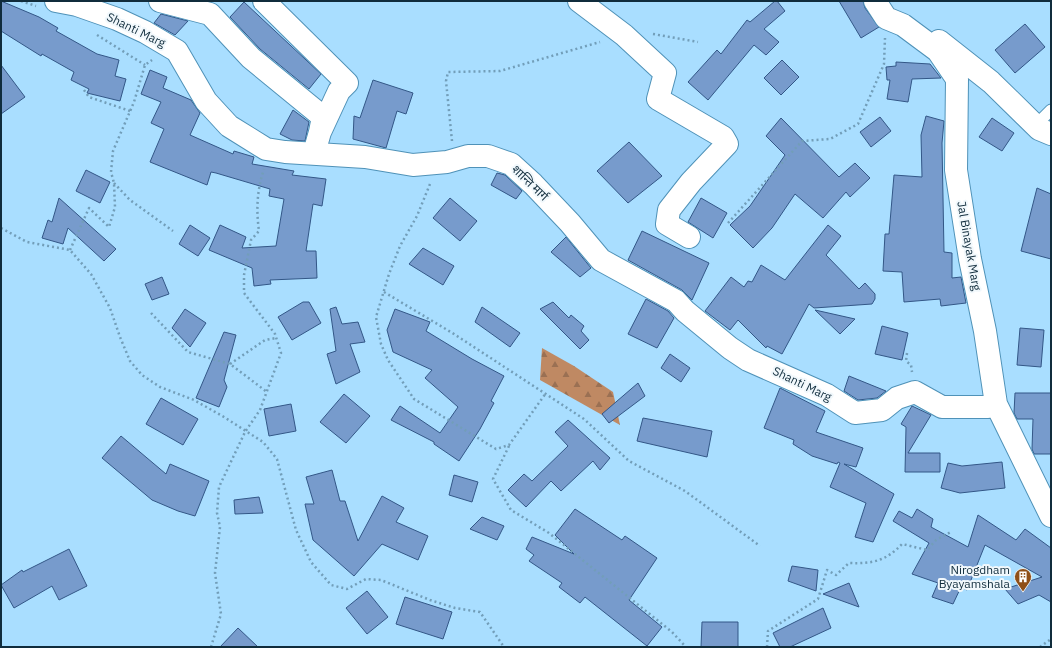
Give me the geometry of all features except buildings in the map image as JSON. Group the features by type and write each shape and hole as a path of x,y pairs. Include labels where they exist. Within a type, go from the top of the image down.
{"street":[{"name":"Shanti Marg","path":"56,1 77,5 117,19 145,32 177,51 206,101 229,126 266,149"},
{"path":"160,1 210,14 251,58 323,117 314,153"},
{"path":"264,1 347,83 339,91 320,132"},
{"path":"579,1 624,35 665,73 658,99 722,137 727,144 691,182 669,210 667,224 688,237"},
{"path":"888,15 929,33 991,82 1044,130"},
{"name":"Jal Binayak Marg","path":"888,15 938,51 957,79 956,170 970,259 988,346 996,404 1051,516"},
{"name":"शान्ति मार्ग","path":"266,149 285,152 365,157 414,165 447,162 468,156 488,156 511,164 570,223 602,260 663,292 676,301 685,311"},
{"name":"Shanti Marg","path":"685,311 730,348 748,360 827,395 855,413 882,410 897,398 915,392 942,407 988,407 996,404"}],"lane":[{"path":"1044,130 1051,110"}],"path":[{"path":"728,223 802,141 830,139 858,124 884,64 888,15"},
{"path":"468,156 452,141 446,81 448,72 500,71 638,31 698,42"},
{"path":"70,250 89,208 109,227 115,207 114,183 111,172 114,150 130,111 145,65 153,59 158,61"},
{"path":"84,90 89,97 130,111"},
{"path":"211,647 221,614 215,573 220,528 217,513 219,487 245,432 260,410 281,353 276,338 262,315 244,293 244,275 251,240 259,231 257,201 259,183 266,161 266,149"},
{"path":"430,164 433,179 424,196 417,216 400,246 376,317 380,344 388,360 414,399 496,449 509,446"},
{"path":"114,183 130,200 173,231"},
{"path":"1,228 27,242 70,250 91,274 110,308 130,361 142,375 160,387 194,400 263,442 277,459 296,530 311,562 331,585 346,589 366,579 380,580 430,600 455,608 480,612 504,647"},
{"path":"384,292 454,334 546,393 584,419 629,461 685,491 760,546"},
{"path":"151,313 188,352 230,364 267,392"},
{"path":"230,364 265,340 276,338"},
{"path":"546,393 509,446 492,479 511,510 549,533 672,632 686,647"},
{"path":"767,647 768,631 818,599 827,570 836,575 848,563 867,564 891,555 902,544 927,550 936,540 951,532"},
{"path":"1040,647 1051,639"}],"green space":[{"path":"542,348 574,366 613,392 620,425 540,380"}],"place":[{"name":"Nirogdham Byayamshala","path":"1023,592"}]}
